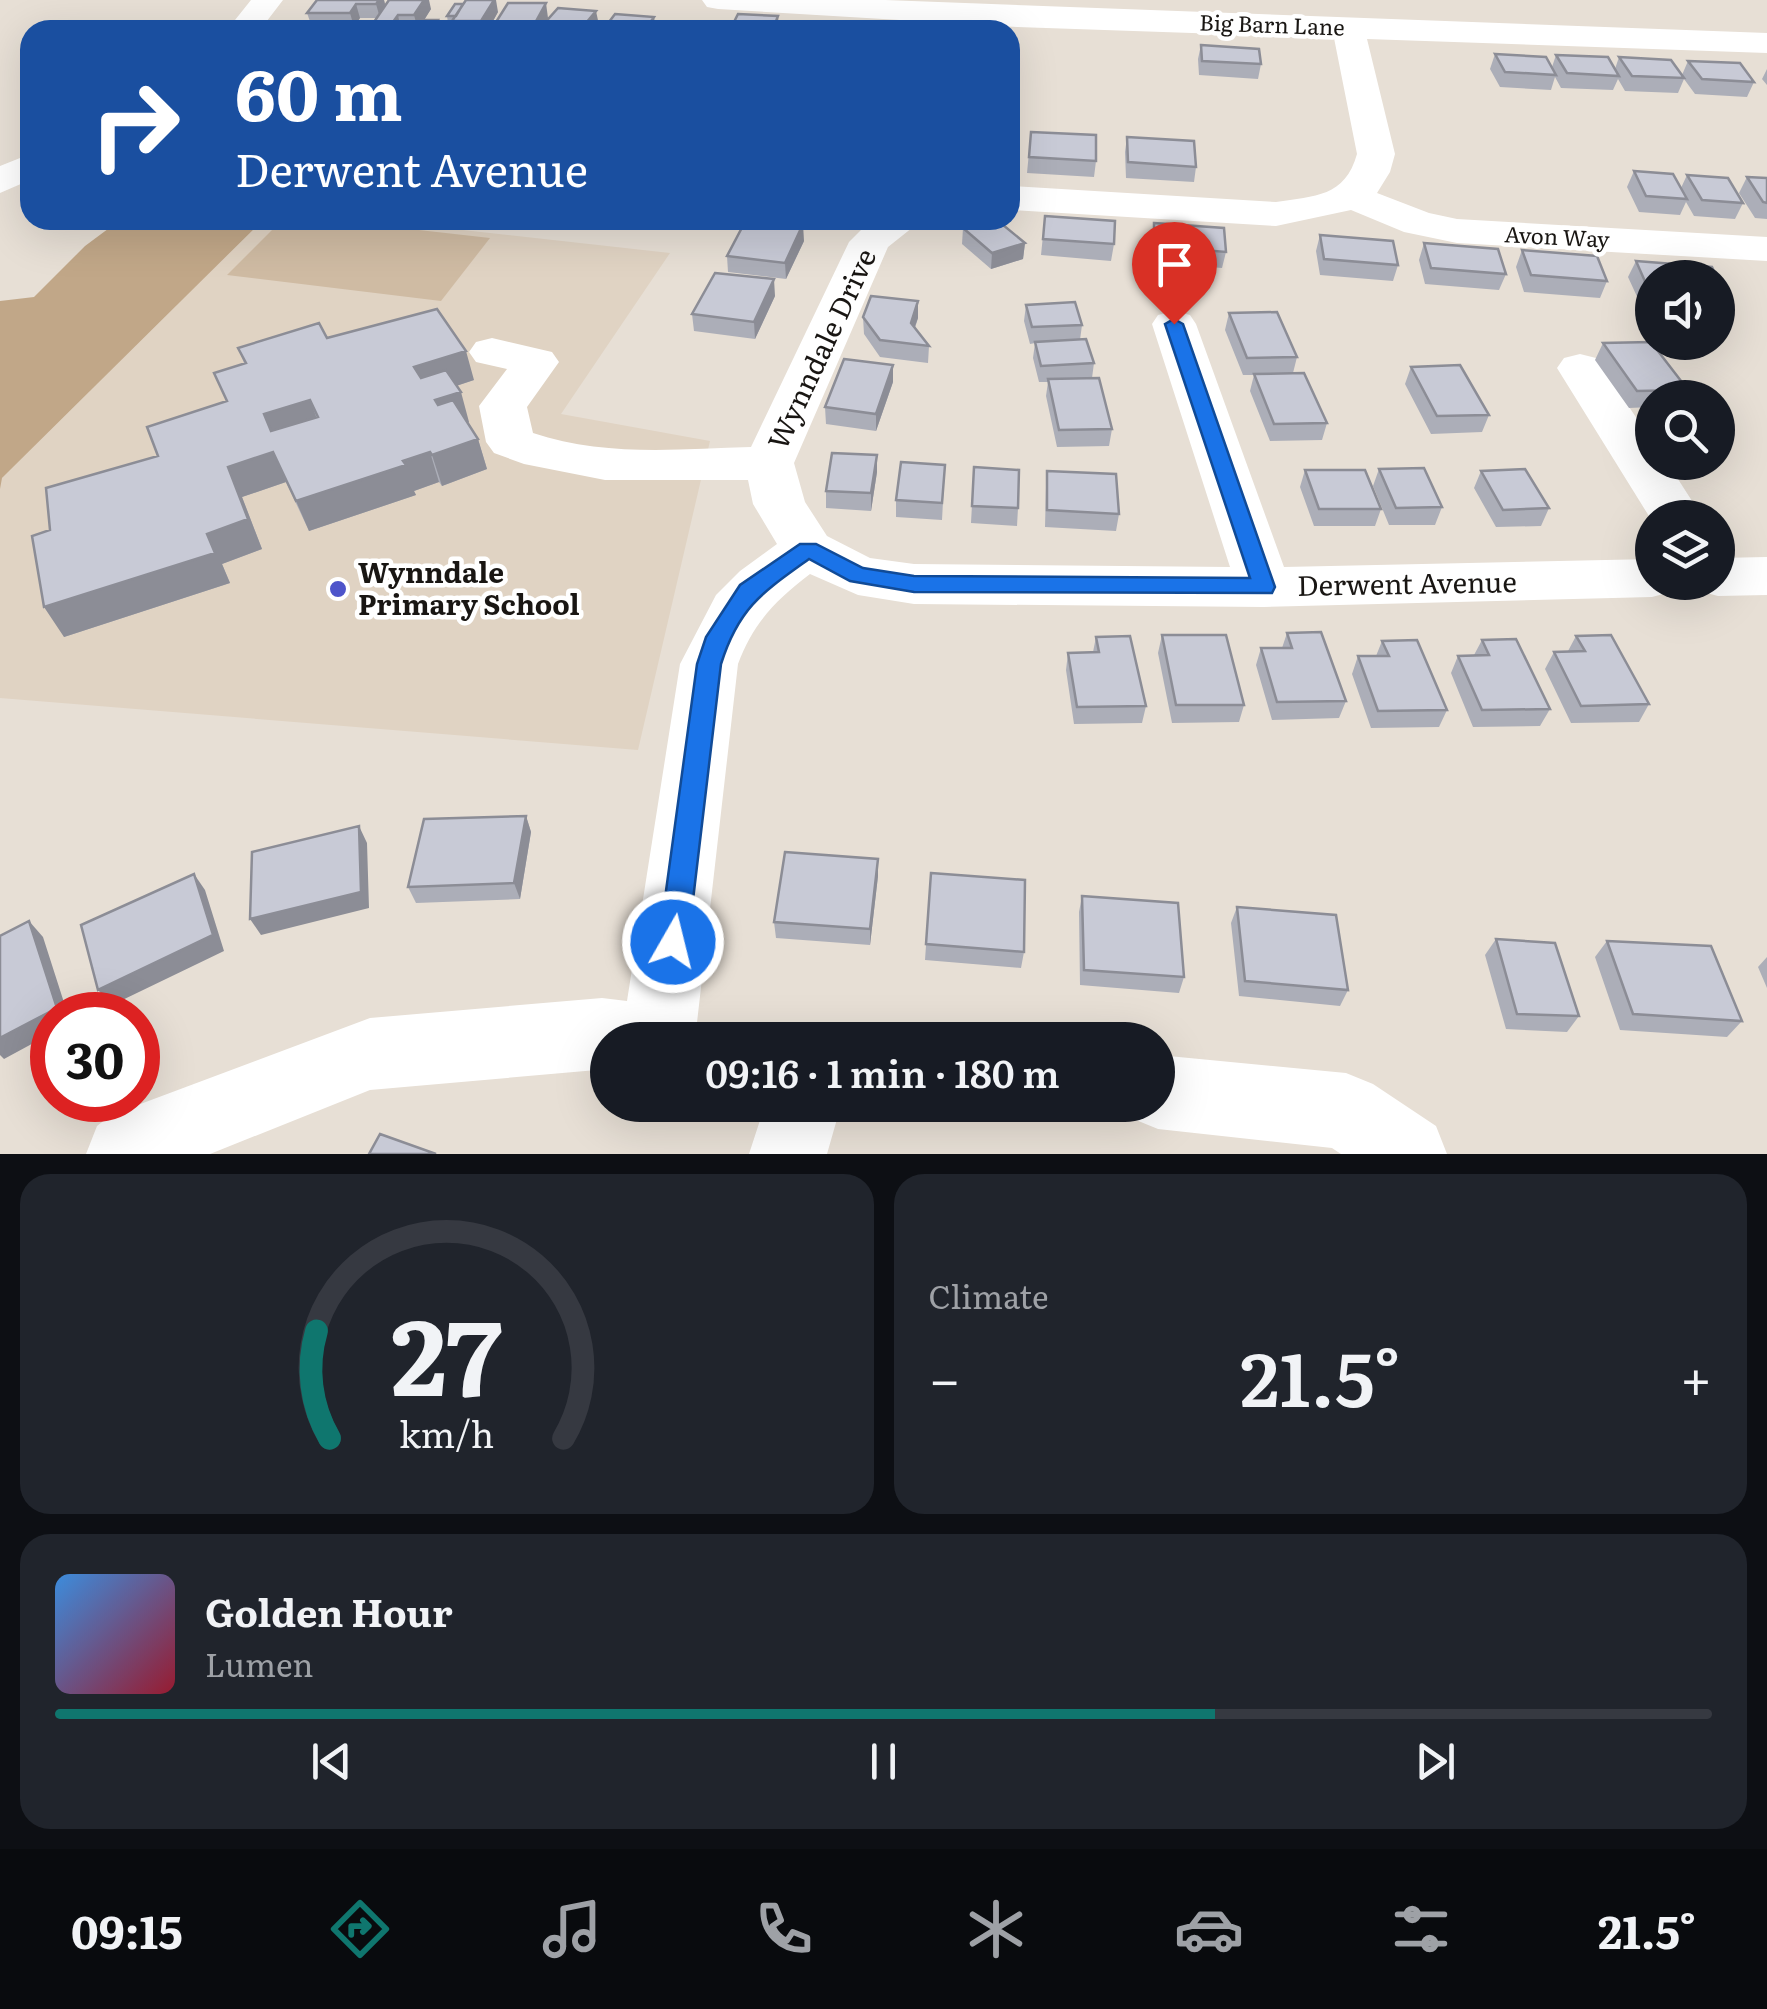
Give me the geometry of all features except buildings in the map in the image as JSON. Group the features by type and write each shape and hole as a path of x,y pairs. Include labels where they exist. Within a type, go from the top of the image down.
{"street":[{"path":"251,20 267,0"},
{"name":"Big Barn Lane","path":"718,0 805,18 1021,8 1256,12 1348,27 1745,33"},
{"path":"1020,199 1276,214 1320,208 1352,197 1373,175 1376,154 1348,27"},
{"name":"Avon Way","path":"1352,197 1418,224 1457,231 1767,249"},
{"name":"Wynndale Drive","path":"808,549 779,504 770,463 870,242 884,230"},
{"path":"1174,324 1264,587"},
{"path":"492,352 536,362 503,406 511,442 538,454 600,463 770,463"},
{"path":"1580,368 1665,500"},
{"path":"658,1022 709,664 718,637 748,591 808,549"},
{"name":"Derwent Avenue","path":"808,549 858,576 914,584 1264,587 1635,578"},
{"path":"1735,577 1767,576"},
{"path":"125,1154 139,1143 370,1054 590,1033"},
{"path":"1175,1094 1346,1111 1408,1154"},
{"path":"788,1154 798,1122"}],"shaded area":[{"path":"107,230 253,230 2,478 0,489 0,301 34,297"},
{"name":"Wynndale Primary School","path":"253,230 463,230 670,253 561,414 710,441 638,750 0,698 0,480"},
{"path":"272,230 419,230 490,238 441,301 227,275"}],"place":[{"name":"Wynndale Primary School","path":"338,589"}],"route":[{"path":"673,942 709,664 718,637 748,591 808,549 858,576 914,584 1264,587 1174,324"}]}
